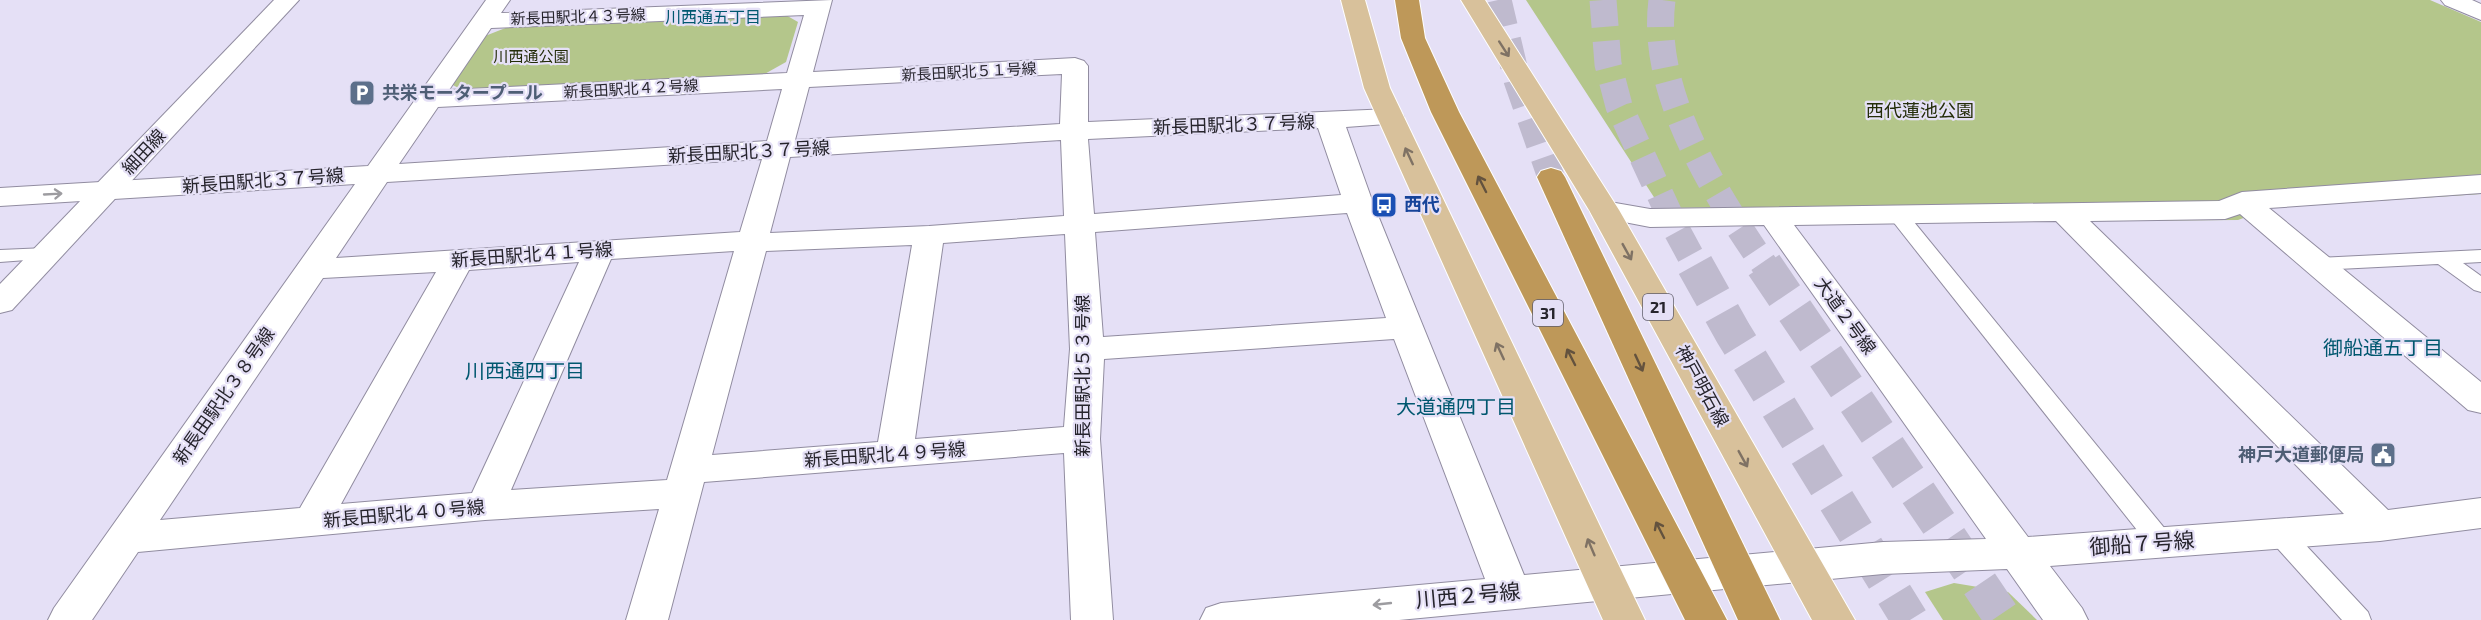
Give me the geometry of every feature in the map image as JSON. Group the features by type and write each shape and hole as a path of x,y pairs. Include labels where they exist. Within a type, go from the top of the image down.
{"highway":[{"name":"31","path":"1407,0 1413,38 1445,112 1706,620"},
{"path":"1551,177 1760,620"}],"main road":[{"path":"1353,0 1377,88 1616,602"},
{"name":"神戸明石線","path":"1473,0 1604,210 1834,620"}],"street":[{"name":"細田線","path":"0,303 287,0"},
{"path":"2453,0 2481,13"},
{"path":"647,620 819,4"},
{"name":"新長田駅北４３号線","path":"490,10 819,4"},
{"name":"新長田駅北３８号線","path":"69,620 490,10"},
{"name":"新長田駅北５１号線","path":"797,81 1075,66 1074,131"},
{"name":"新長田駅北４２号線","path":"429,99 797,81"},
{"name":"新長田駅北３７号線","path":"0,197 1074,131 1330,122 1390,117"},
{"path":"1330,122 1358,202 1510,591"},
{"name":"新長田駅北５３号線","path":"1074,131 1087,349 1082,439 1092,620"},
{"path":"1604,210 1650,218 2225,210 2242,201 2481,184"},
{"path":"2242,201 2481,400"},
{"name":"新長田駅北４１号線","path":"312,269 753,240 773,243 929,235 1358,202"},
{"path":"2066,213 2380,526"},
{"name":"大道２号線","path":"1772,216 2067,620"},
{"path":"894,455 929,235"},
{"path":"485,507 600,250"},
{"path":"311,523 458,261"},
{"path":"1087,349 1407,327"},
{"name":"新長田駅北４９号線","path":"686,481 894,455 1082,439"},
{"name":"新長田駅北４０号線","path":"126,538 485,507 686,481"},
{"name":"御船７号線","path":"1683,577 1883,558 2018,553 2380,526 2481,513"},
{"name":"川西２号線","path":"1221,620 1510,591 1616,602 1683,577"}],"lane":[{"path":"1898,215 2161,542"},
{"path":"0,256 46,254"},
{"path":"2318,264 2481,256"},
{"path":"2444,258 2481,286"},
{"path":"2279,533 2358,620"}],"green space":[{"name":"西代蓮池公園","path":"1526,0 2430,0 2481,22 2481,194 2271,208 2238,220 1795,223 1784,207 1661,208"},
{"name":"川西通公園","path":"784,14 798,22 786,62 761,76 464,91 451,84 485,36 508,27"},
{"path":"1954,583 2008,592 2037,620 1943,620 1925,592"}],"tunnel":[{"path":"1498,0 1517,80 1551,177"},
{"path":"1603,0 1608,64 1619,106 1676,229 1696,266"},
{"path":"1662,0 1661,35 1666,70 1676,106 1707,174 1765,266"},
{"path":"1695,265 1733,333 1910,620"},
{"path":"1764,265 2004,620"}],"place":[{"name":"共栄モータープール","path":"362,93"},
{"name":"西代","path":"1384,205"},
{"name":"神戸大道郵便局","path":"2383,455"}],"district":[{"name":"川西通五丁目","path":"713,17"},
{"name":"御船通五丁目","path":"2383,348"},
{"name":"川西通四丁目","path":"525,371"},
{"name":"大道通四丁目","path":"1456,407"}]}
